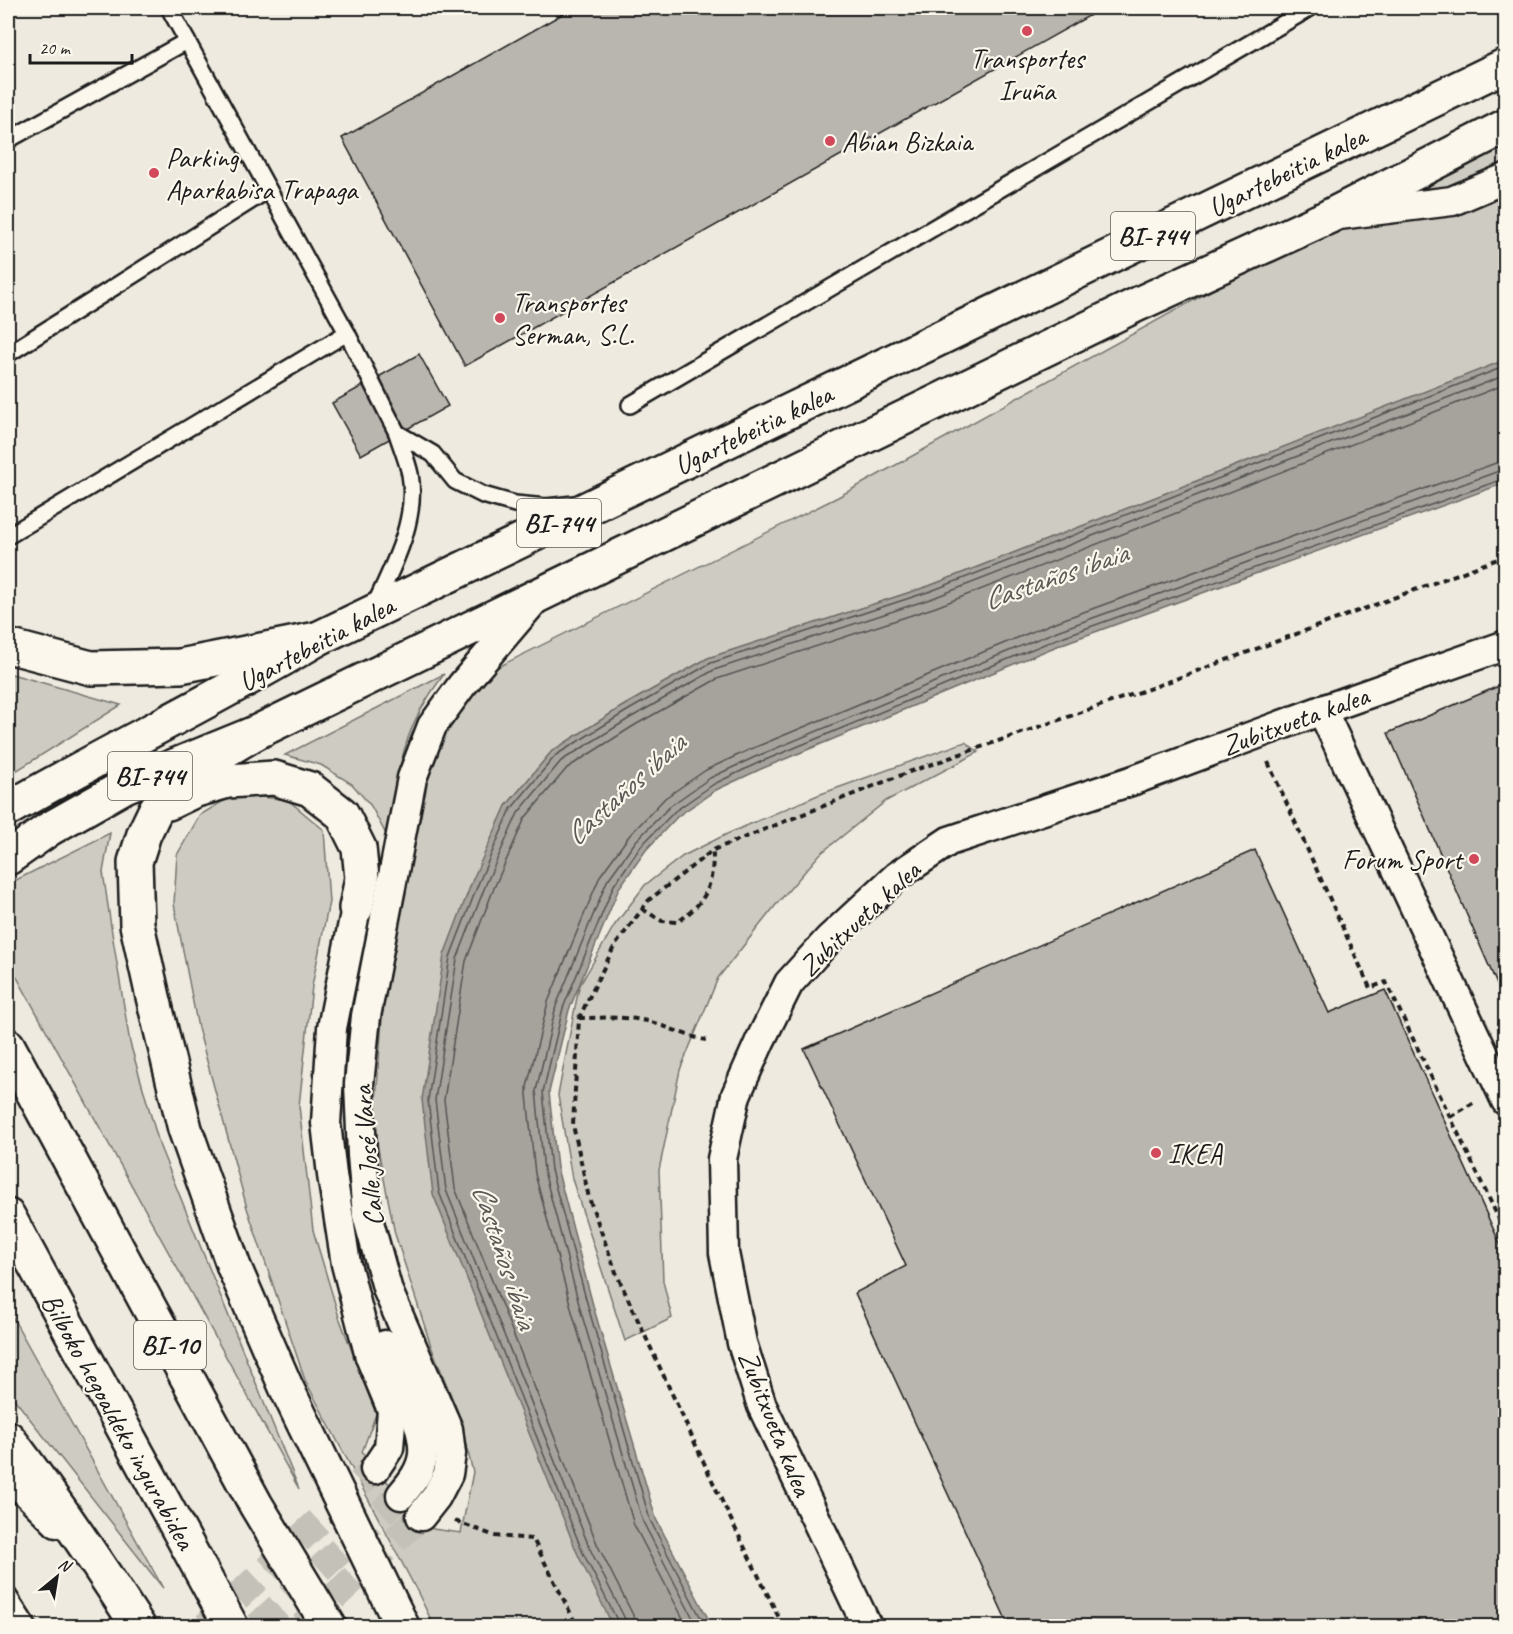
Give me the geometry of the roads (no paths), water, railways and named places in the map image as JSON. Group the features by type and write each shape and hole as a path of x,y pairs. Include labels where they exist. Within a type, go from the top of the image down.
{"main road":[{"name":"Ugartebeitia kalea","path":"8,808 274,665 317,639 1506,65"},
{"name":"Ugartebeitia kalea","path":"8,858 49,829 125,786 255,733 1138,304 1328,217 1506,126"},
{"path":"8,646 91,668 180,666 317,639"},
{"path":"255,733 186,774 156,809 135,861 137,925 185,1129 234,1267 286,1387 402,1626"},
{"path":"156,809 194,791 228,781 274,778 310,789 342,814 359,848 362,878 356,908"},
{"name":"BI-10","path":"12,1054 256,1505 329,1626"},
{"name":"Bilboko hegoaldeko ingurabidea","path":"8,1216 231,1626"},
{"path":"8,1438 97,1562 138,1626"}],"street":[{"path":"1328,217 1452,201 1506,178"},
{"name":"Calle José Vara","path":"424,1513 436,1497 448,1474 451,1454 448,1429 388,1291 367,1215 359,1084 366,1016 412,778 432,726 462,685 539,595"},
{"name":"Zubitxueta kalea","path":"867,1626 762,1406 742,1343 724,1253 722,1159 736,1095 789,983 829,939 897,876 949,841 1134,780 1506,645"},
{"path":"1322,710 1506,1101"},
{"name":"Calle José Vara","path":"356,908 332,1029 326,1123 346,1264 370,1357 392,1410 389,1448 375,1468"},
{"name":"Calle José Vara","path":"346,1264 408,1394 420,1433 423,1454 419,1471 401,1495"},
{"path":"8,1474 97,1562"}],"lane":[{"path":"169,8 347,333 397,433 410,473 412,502 406,531 372,612"},
{"path":"630,405 1310,8"},
{"path":"8,140 187,41"},
{"path":"8,354 268,190"},
{"path":"8,536 347,333"},
{"path":"397,433 434,454 454,481 483,495 515,504 546,507 610,498"},
{"path":"8,1596 28,1626"}],"water":[{"name":"Castaños ibaia","path":"1505,360 1505,483 1062,644 761,769 716,790 678,816 646,850 619,888 569,1010 549,1092 557,1168 594,1309 656,1519 712,1626 613,1626 578,1555 433,1194 422,1100 444,955 473,879 506,806 552,751 623,706 708,658 929,586"}],"tunnel":[{"path":"206,1626 375,1469"},
{"path":"258,1626 401,1495"},
{"path":"303,1626 421,1516"}],"place":[{"name":"Transportes Iruña","path":"1027,31"},
{"name":"Abian Bizkaia","path":"830,141"},
{"name":"Parking Aparkabisa Trapaga","path":"154,173"},
{"name":"Transportes Serman, S.L.","path":"500,318"},
{"name":"Forum Sport","path":"1474,859"},
{"name":"IKEA","path":"1156,1153"}]}
